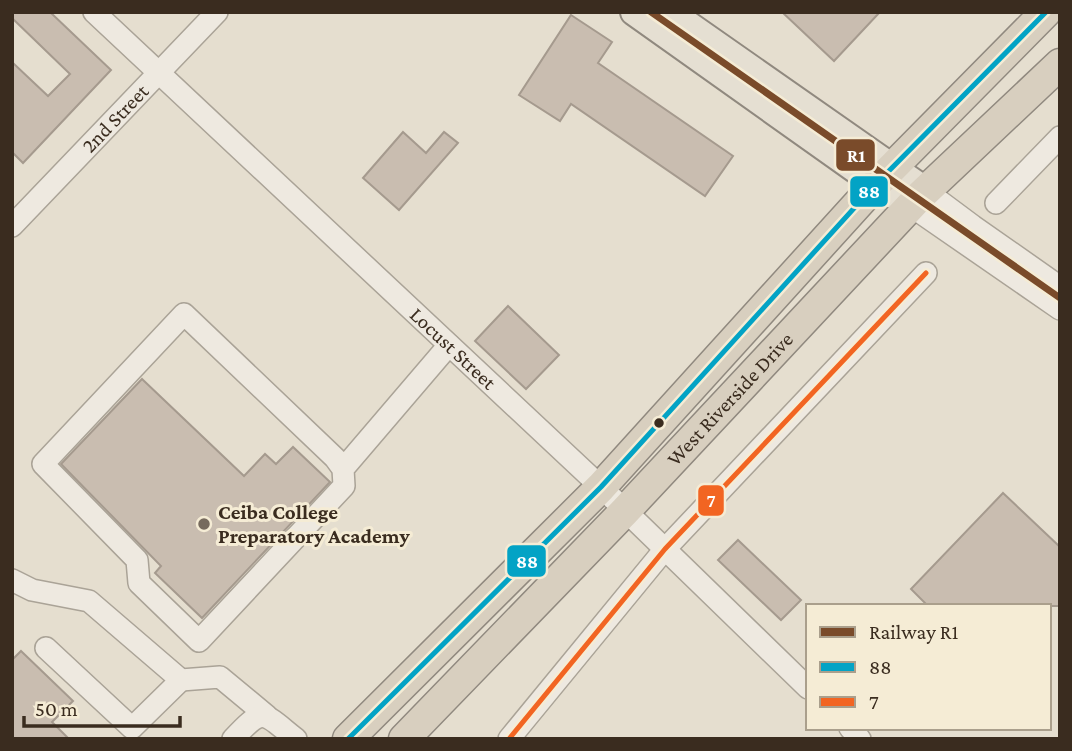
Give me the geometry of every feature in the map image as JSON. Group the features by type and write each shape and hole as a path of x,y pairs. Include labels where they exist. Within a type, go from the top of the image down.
{"highway":[{"name":"West Riverside Drive","path":"348,739 601,487 885,175 1046,12"},
{"name":"West Riverside Drive","path":"404,739 625,511 918,198 1060,64"}],"main road":[{"path":"634,12 918,198"},
{"path":"670,12 885,175"}],"street":[{"name":"Locust Street","path":"94,12 601,487 806,686"},
{"name":"2nd Street","path":"12,226 217,12"},
{"path":"996,203 1060,137"},
{"path":"918,198 973,226 1060,287"},
{"path":"918,198 1060,309"},
{"path":"509,739 665,549 926,273"},
{"path":"343,469 335,458 184,314 43,464 137,560 139,583 199,641 344,486 343,469 449,345"},
{"path":"12,580 32,590 89,600 181,680"},
{"path":"46,648 132,728 181,680 220,677 296,739"},
{"path":"233,739 251,720 257,716 267,716"}],"building":[{"path":"12,12 50,12 111,70 23,163 12,152 12,62 48,96 70,74 12,18"},
{"path":"782,12 880,12 834,61"},
{"path":"571,15 612,42 598,63 733,156 705,196 571,104 560,121 519,95"},
{"path":"403,132 426,153 444,132 458,143 399,210 363,178"},
{"path":"508,306 559,355 526,389 475,341"},
{"name":"Ceiba College Preparatory Academy","path":"142,379 244,476 265,454 276,464 293,447 330,482 202,618 155,573 161,566 61,464"},
{"path":"1003,493 1060,547 1060,606 926,604 911,589"},
{"path":"738,540 801,600 781,620 718,560"},
{"path":"21,651 73,701 52,722 69,739 12,739 12,660"}],"rail line":[{"name":"R1","path":"651,12 1060,298"}],"transit line":[{"name":"88","path":"348,739 601,487 876,184 1046,12"},
{"name":"7","path":"509,739 665,549 926,273"}],"place":[{"name":"Ceiba College Preparatory Academy","path":"204,524"}]}
